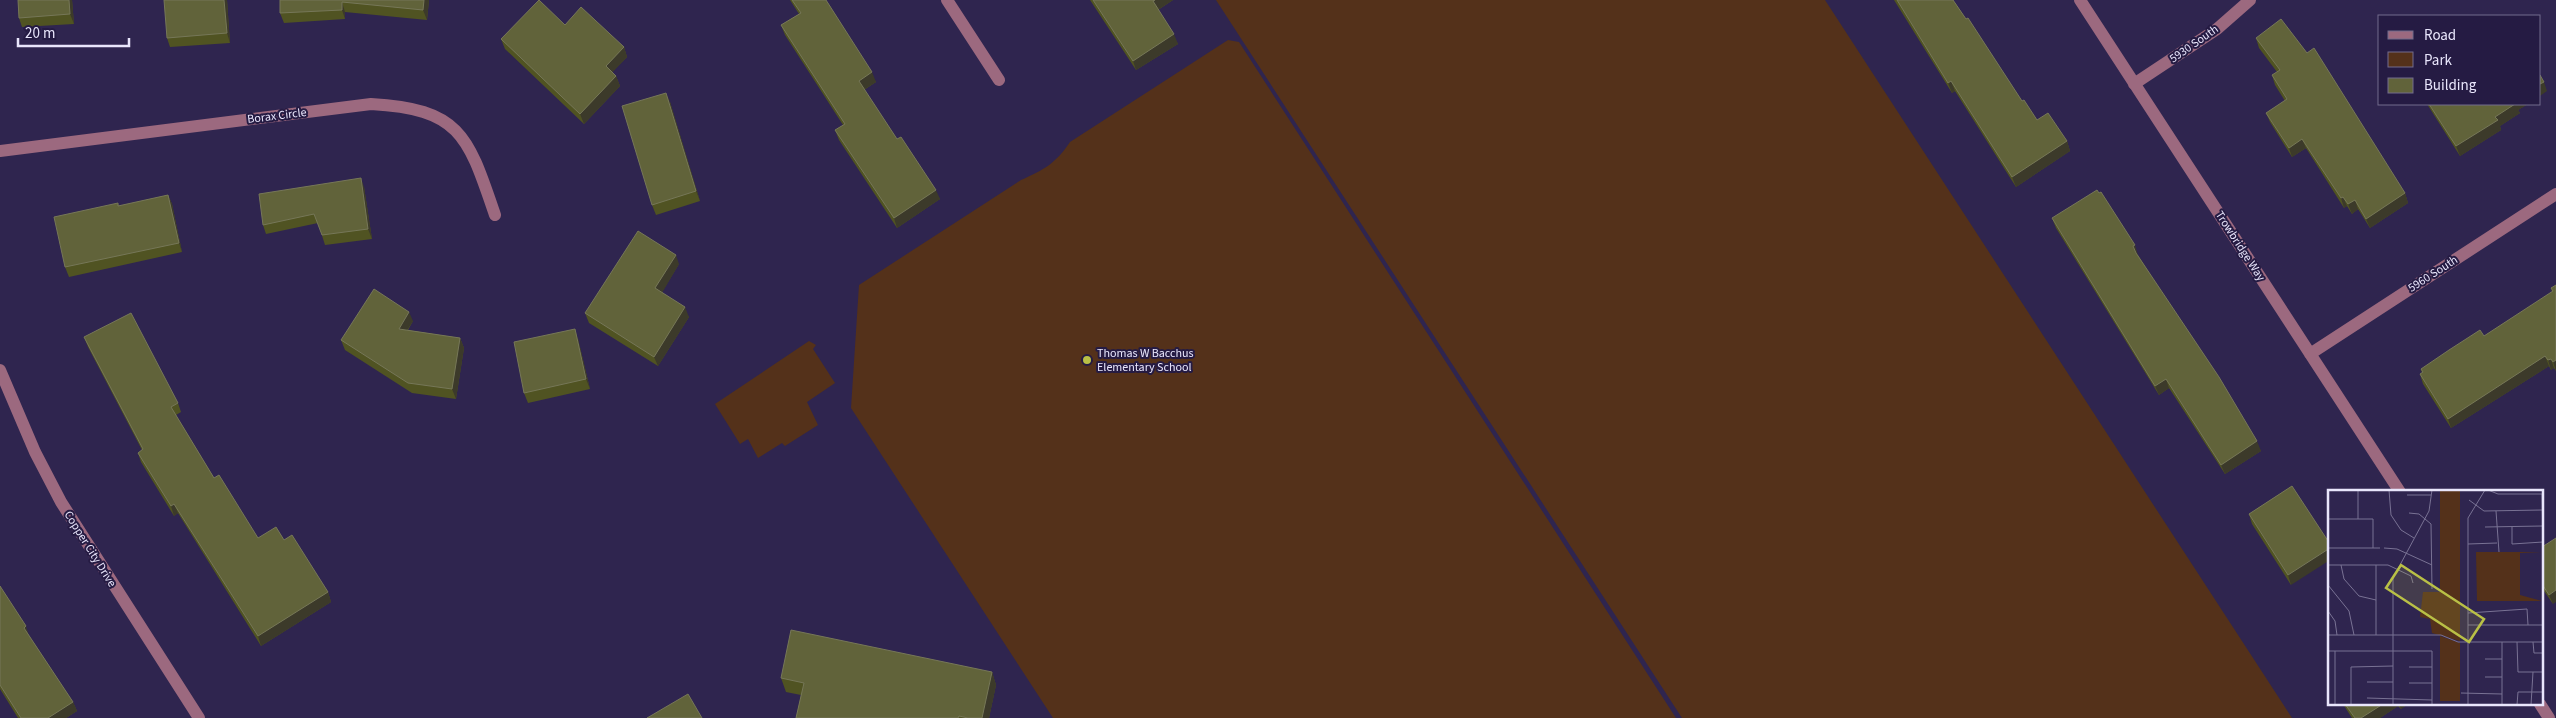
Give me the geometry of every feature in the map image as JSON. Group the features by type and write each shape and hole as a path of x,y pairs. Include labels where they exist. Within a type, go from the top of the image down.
{"street":[{"path":"947,0 999,80"},
{"name":"Trowbridge Way","path":"2080,0 2399,490"},
{"name":"5930 South","path":"2134,84 2216,30 2250,0"},
{"name":"Borax Circle","path":"0,151 371,104 404,106 436,116 464,140 476,159 495,215"},
{"name":"5960 South","path":"2310,354 2556,194"},
{"name":"Copper City Drive","path":"0,370 35,452 61,502 199,718"},
{"path":"2541,706 2549,718"}],"green space":[{"path":"1216,0 1825,0 2292,718 1682,718"},
{"name":"Thomas W Bacchus Elementary School","path":"1228,40 1239,42 1676,718 1053,718 851,408 859,285 1021,180 1043,169 1060,155 1070,142"},
{"path":"809,341 816,345 813,349 835,383 807,402 818,425 785,446 782,443 758,458 748,439 740,444 715,404"}],"building":[{"path":"18,0 69,0 70,14 19,18"},
{"path":"164,0 224,0 227,33 167,38"},
{"path":"280,0 424,0 423,10 342,2 342,10 280,13"},
{"path":"539,0 565,25 581,7 624,47 606,66 616,76 580,114 501,39"},
{"path":"792,0 826,0 872,72 859,81 897,139 901,137 936,190 894,218 835,130 845,124 781,25 801,13"},
{"path":"1093,0 1155,0 1153,1 1174,34 1133,61"},
{"path":"1897,0 1953,0 1966,19 1968,18 2022,101 2024,100 2037,120 2048,113 2067,141 2012,177 1951,81 1948,83"},
{"path":"2281,19 2307,53 2314,48 2405,193 2366,219 2355,200 2348,204 2343,197 2341,198 2302,139 2289,148 2266,113 2287,99 2272,75 2280,70 2256,38"},
{"path":"666,93 696,191 652,205 622,106"},
{"path":"2430,105 2513,105 2495,117 2498,120 2456,146"},
{"path":"361,178 368,229 322,235 314,214 263,225 259,194"},
{"path":"2097,190 2099,193 2101,192 2135,245 2133,246 2136,253 2219,377 2257,441 2221,465 2166,379 2155,386 2052,218"},
{"path":"168,195 179,243 65,267 54,217 118,203 118,206"},
{"path":"638,231 676,255 655,288 685,307 654,357 585,313"},
{"path":"2556,285 2556,360 2553,362 2545,356 2448,419 2420,374 2423,372 2421,369 2480,330 2484,336 2553,291 2551,288"},
{"path":"374,289 409,312 399,329 460,338 452,389 408,383 341,340"},
{"path":"131,313 178,403 171,407 214,478 219,475 258,538 276,527 284,540 292,535 328,592 258,636 174,504 171,506 138,453 143,449 84,337"},
{"path":"575,329 586,379 524,393 514,342"},
{"path":"2292,486 2328,541 2328,549 2288,575 2249,514"},
{"path":"2556,538 2556,590 2549,595 2544,587 2544,546"},
{"path":"0,586 26,626 24,628 73,702 48,718 21,718 0,685"},
{"path":"791,630 992,672 982,718 959,716 958,718 796,718 804,683 781,678"},
{"path":"688,694 702,718 647,718"},
{"path":"2346,706 2380,706 2361,718 2355,718"}],"place":[{"name":"Thomas W Bacchus Elementary School","path":"1087,360"}]}
